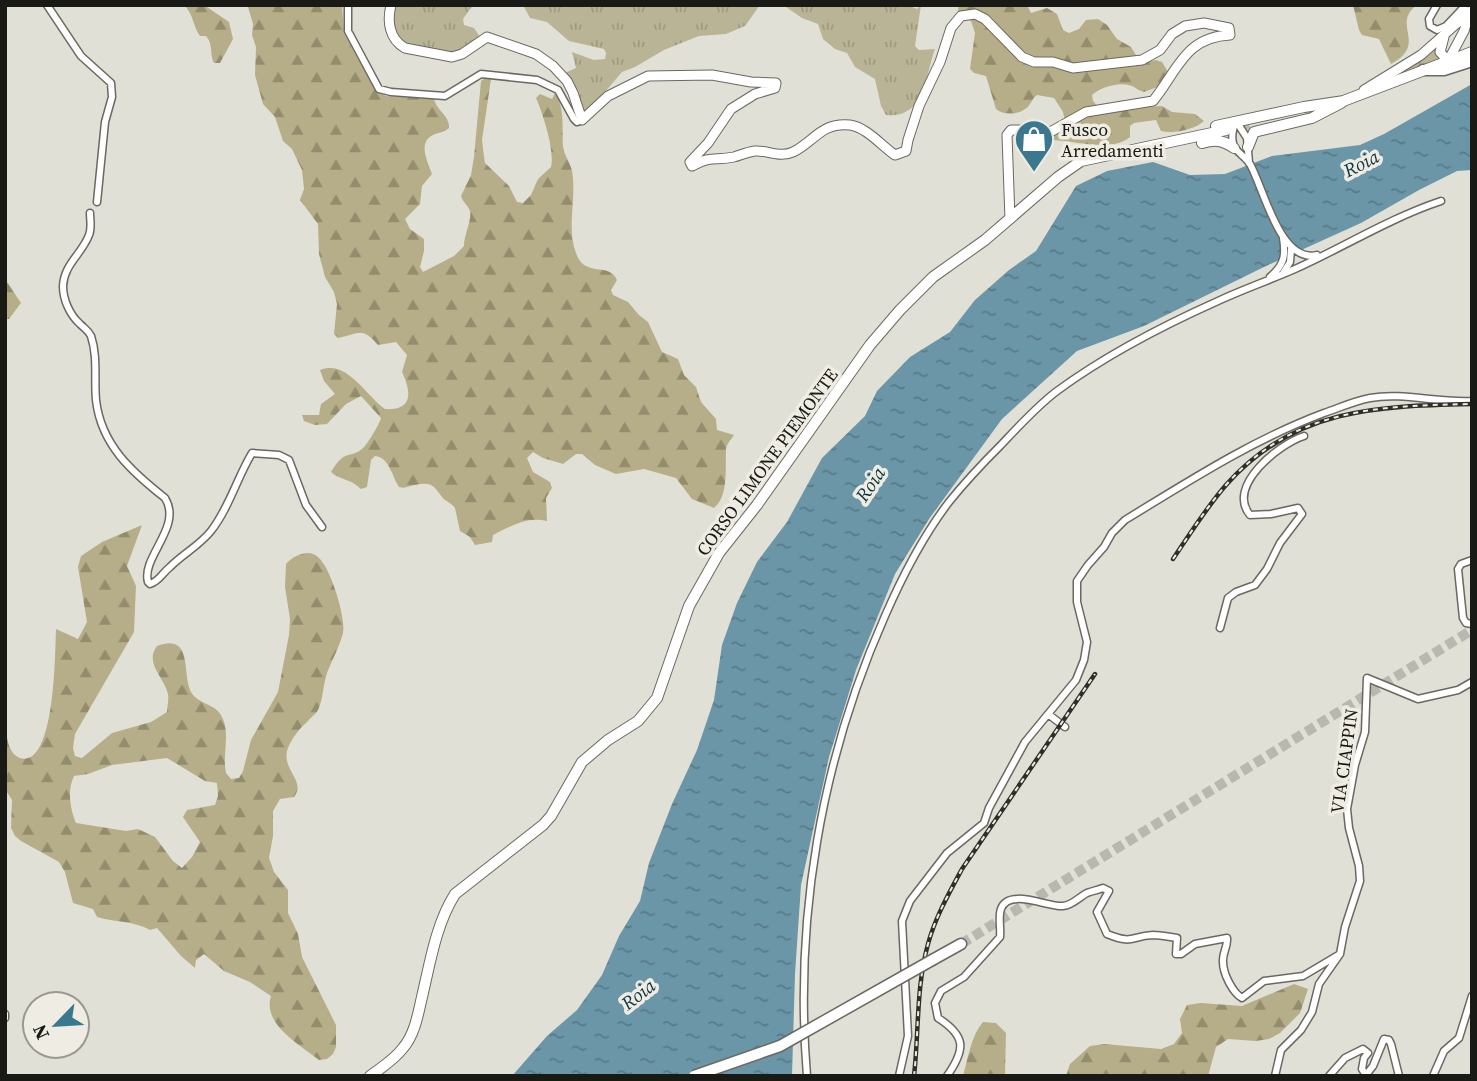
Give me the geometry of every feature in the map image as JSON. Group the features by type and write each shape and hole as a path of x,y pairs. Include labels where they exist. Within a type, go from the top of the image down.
{"highway":[{"path":"1423,70 1444,70 1472,61"},
{"path":"694,1076 780,1046 961,944"}],"main road":[{"path":"391,5 388,18 391,30 398,44 405,48 452,57 462,54 487,37 536,54 554,66 567,81 579,106 582,120"},
{"path":"1448,61 1471,11"},
{"path":"1356,96 1420,55 1471,11"},
{"path":"582,120 608,96 648,76 712,75 751,82 775,82 777,86 755,94 731,109 708,143 693,156 690,162 692,166 707,158 732,158 752,151 781,154 793,152 818,132 832,126 848,125 856,126 898,156 906,151 919,106 940,62 951,28 961,16 975,14 985,19 1022,57 1073,68 1149,57 1160,50 1177,29 1185,26 1204,23 1228,28 1230,35 1210,36 1189,51 1153,101 1086,112 1043,136 1014,129 1008,132 1010,219"},
{"path":"1466,24 1472,38"},
{"path":"1444,37 1440,52 1448,61"},
{"path":"1249,124 1328,107 1472,52"},
{"path":"1090,158 1102,152 1236,121 1344,101"},
{"path":"1248,141 1254,132 1312,118 1344,101"},
{"name":"CORSO LIMONE PIEMONTE","path":"370,1076 390,1062 405,1046 413,1031 433,951 455,894 543,825 582,762 648,710 657,698 672,660 689,606 719,553 757,505 870,345 900,310 933,277 1010,219 1070,168 1090,158 1226,130"},
{"path":"1090,158 1114,158 1214,140 1231,144"}],"street":[{"path":"47,5 80,56 111,83 112,97 105,122 97,201"},
{"path":"348,5 348,31 379,89 445,96 481,74 537,80 558,90 577,122 582,120"},
{"path":"1437,5 1429,19 1430,26 1437,30 1446,26 1463,8 1471,11"},
{"path":"1236,121 1248,141 1249,163"},
{"path":"1236,121 1231,144 1249,163 1288,251 1283,275"},
{"path":"807,1076 804,992 807,922 822,809 865,660 896,590 948,503 1021,424 1055,393 1105,359 1214,302 1283,275 1419,208 1441,201"},
{"path":"90,213 90,233 65,274 64,295 73,317 89,331 93,345 96,401 107,437 123,462 170,505 160,544 147,571 148,582 150,584 159,581 171,566 212,530 252,453 279,455 289,460 306,505 322,527"},
{"path":"1288,251 1303,256 1322,254"},
{"path":"1286,263 1300,267"},
{"path":"1266,280 1286,263"},
{"path":"899,1076 908,1036 902,921 910,901 947,853 984,823 989,807 1025,742 1076,680 1084,660 1087,642 1077,602 1077,582 1112,533 1125,520 1225,458 1289,426 1370,398 1386,396 1435,401 1472,401"},
{"path":"1220,628 1228,598 1257,583 1280,543 1302,514 1298,508 1251,515 1244,508 1245,485 1274,453 1304,436"},
{"path":"1264,438 1274,453"},
{"path":"1472,560 1461,564 1458,569 1463,618 1466,623 1472,624"},
{"name":"VIA CIAPPIN","path":"1275,1076 1281,1050 1301,1030 1312,1012 1319,984 1340,954 1345,927 1360,881 1349,828 1348,809 1355,765 1365,732 1367,678 1418,699 1458,690 1472,682"},
{"path":"1048,714 1065,727"},
{"path":"947,1076 960,1051 960,1040 956,1029 938,1018 935,1003 941,991 964,977 1000,937 1000,909 1004,903 1027,898 1053,907 1066,906 1103,888 1109,891 1097,912 1107,934 1118,939 1129,941 1155,935 1177,938 1176,954 1181,954 1195,944 1227,938 1228,944 1222,960 1235,994 1242,999 1264,981 1303,976 1340,954"},
{"path":"1433,1076 1444,1051 1459,1038 1472,996"},
{"path":"1329,1076 1345,1058 1363,1049 1368,1053 1362,1064 1366,1075 1373,1066 1384,1039 1389,1040 1394,1050 1399,1076"}],"green space":[{"path":"184,5 204,5 229,22 233,39 220,63 214,63 208,39 206,36 200,36"},
{"path":"244,5 342,5 344,33 375,90 386,96 434,99 449,128 428,138 425,153 432,174 422,186 420,204 405,219 410,229 424,239 420,267 423,272 454,256 464,246 470,215 461,196 471,175 481,81 486,77 491,79 482,140 485,163 509,186 517,202 523,203 531,195 538,179 551,167 552,160 550,142 536,98 540,94 552,99 555,93 562,111 564,149 572,171 572,233 580,261 585,266 613,274 617,280 611,290 613,295 628,302 648,322 662,352 678,359 684,375 696,387 701,402 716,419 717,430 734,435 726,449 724,489 714,508 692,499 676,478 644,469 616,474 595,465 582,454 576,454 563,464 533,452 527,458 533,472 550,482 552,488 546,498 547,521 519,523 493,535 492,542 475,545 470,537 460,531 455,508 434,487 425,484 399,487 387,463 380,457 375,456 371,460 367,487 361,489 331,472 340,459 365,446 381,418 361,396 346,404 327,424 315,425 304,421 302,415 319,415 321,404 335,394 324,381 320,370 330,368 347,374 385,409 394,409 401,407 408,398 402,372 407,355 396,342 378,345 364,333 338,338 334,334 337,304 334,292 325,277 319,254 318,224 300,200 304,189 302,170 292,149 283,141 275,117 263,104 255,75 253,24 248,7"},
{"path":"394,5 473,5 463,19 464,25 474,28 480,37 454,55 418,49 408,45 396,31 393,20"},
{"path":"523,5 760,5 745,26 726,34 699,36 664,50 622,72 586,114 566,75 576,68 572,52 594,60 605,59 604,49 569,41 547,22 530,18"},
{"path":"783,5 907,5 917,9 921,5 915,46 919,50 935,49 916,103 899,114 886,115 881,106 875,79 855,67 847,53 835,49 823,39 818,24 802,18"},
{"path":"959,5 1027,5 1031,13 1047,8 1057,14 1063,30 1069,33 1079,29 1086,20 1098,19 1107,25 1117,39 1131,47 1141,63 1156,60 1162,62 1168,72 1160,86 1144,92 1124,84 1100,89 1092,95 1093,101 1100,109 1162,106 1172,112 1195,114 1204,121 1184,131 1172,132 1161,131 1156,120 1134,123 1130,126 1130,137 1114,144 1054,140 1052,135 1066,126 1063,112 1054,98 1037,95 1027,108 1014,113 996,109 986,76 970,69 975,33 971,21 957,15"},
{"path":"1353,5 1417,5 1407,20 1409,41 1402,56 1391,64 1379,39 1362,35"},
{"path":"1438,47 1442,60 1402,72 1402,70"},
{"path":"5,279 21,303 9,319 5,319"},
{"path":"142,525 127,566 136,586 134,632 75,734 75,756 82,758 112,733 151,722 167,712 168,694 153,658 157,646 169,643 178,646 182,652 194,696 217,710 223,719 226,732 226,773 231,779 239,778 251,740 278,692 290,619 285,587 286,564 293,558 311,553 324,564 333,583 340,606 343,633 327,673 318,710 288,748 287,762 296,780 297,791 294,797 280,799 273,811 273,836 269,858 274,872 288,890 288,913 298,934 302,957 336,1025 336,1047 327,1059 319,1060 284,1032 272,1016 271,996 250,982 224,971 204,954 196,960 195,968 157,928 150,930 97,917 93,909 73,903 65,872 59,862 21,841 11,828 12,800 5,789 5,724 12,752 20,758 32,756 41,745 47,727 54,681 56,629 78,639 87,622 78,567 81,556 102,542","holes":["167,758 205,781 217,783 218,796 215,805 187,810 183,817 200,842 182,868 173,861 155,837 138,829 126,831 76,823 71,806 70,793 74,776 112,765"]},
{"path":"1294,984 1308,989 1300,1013 1280,1033 1269,1039 1228,1039 1216,1047 1208,1076 1066,1076 1070,1064 1090,1046 1104,1044 1161,1049 1174,1044 1182,1033 1180,1019 1187,1005 1201,1003 1242,1006"},
{"path":"983,1022 996,1023 1006,1033 1005,1076 963,1076 973,1040"}],"water":[{"name":"Roia","path":"1472,84 1472,170 1457,171 1361,223 1144,326 1077,351 1002,419 929,519 895,574 856,670 829,757 801,885 792,1076 512,1076 547,1036 577,1010 602,975 619,936 640,901 649,863 697,750 714,700 722,645 737,603 757,562 787,522 822,458 865,416 877,391 910,357 950,332 975,300 1036,251 1076,186 1107,171 1153,162 1190,175 1225,174 1272,156 1360,145"}],"tunnel":[{"path":"1230,129 1249,124"},
{"path":"961,944 1472,630"}],"railway":[{"path":"1173,559 1226,485 1252,459 1280,440 1309,426 1370,410 1472,404"},
{"path":"914,1076 921,977 938,915 962,869 1095,674"}],"place":[{"name":"Fusco Arredamenti","path":"1034,173"}]}
